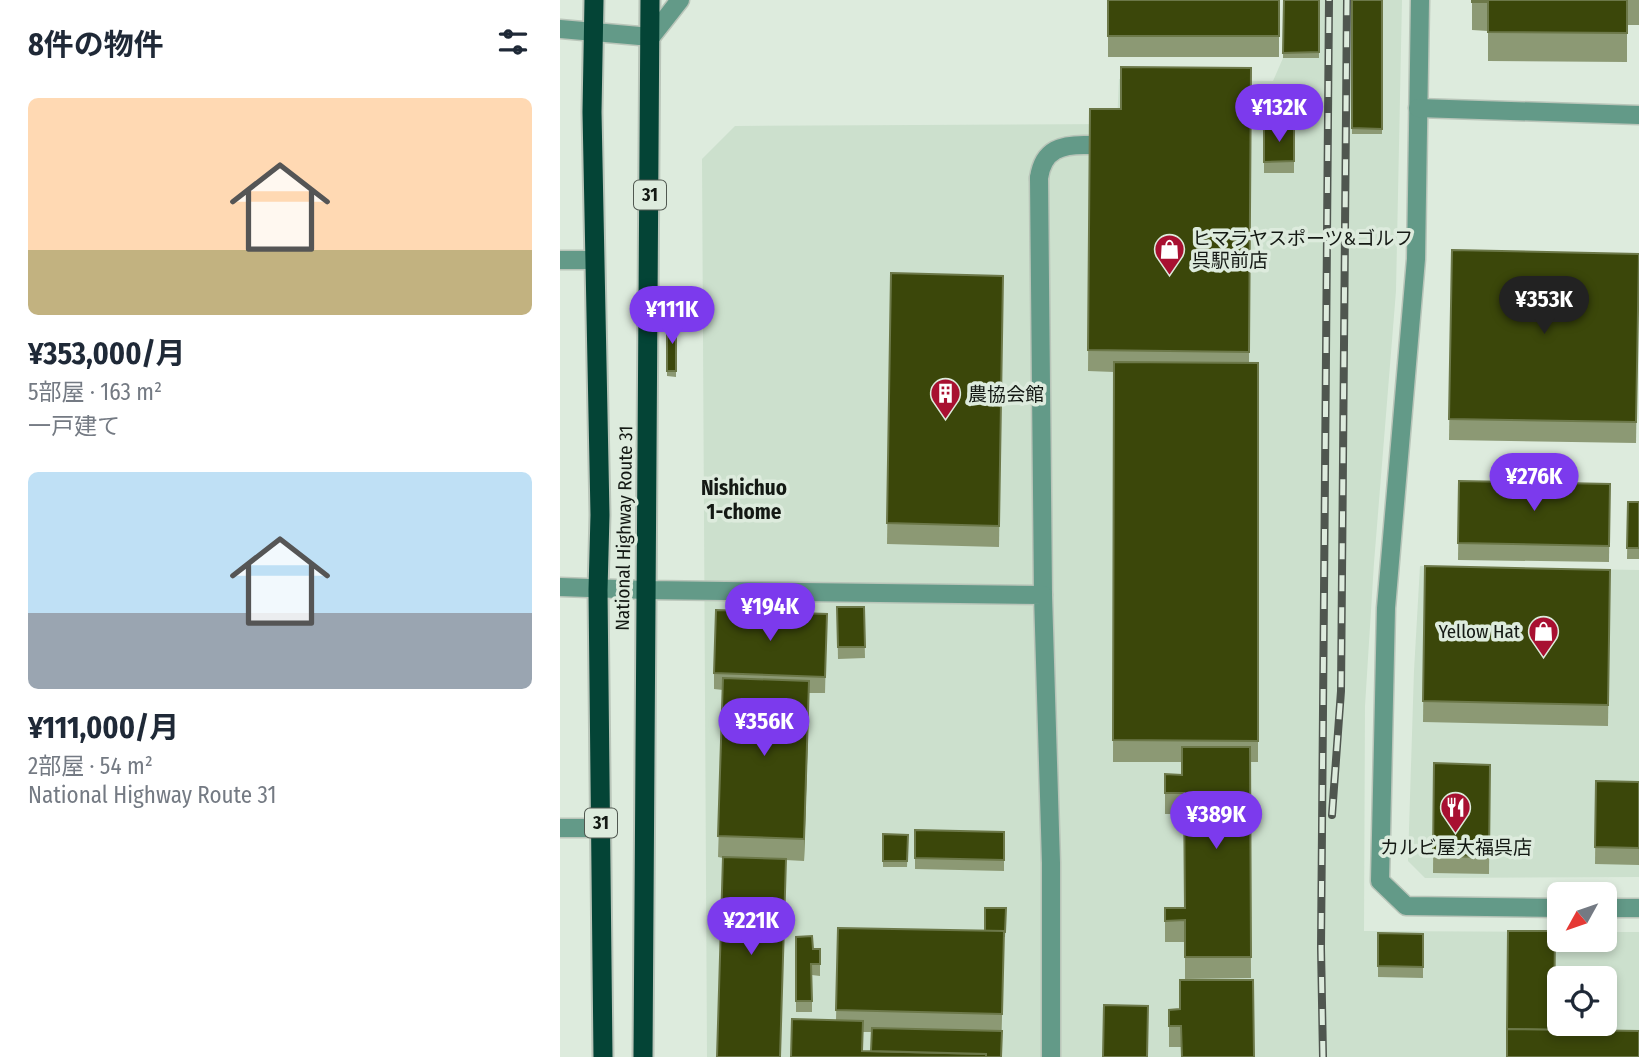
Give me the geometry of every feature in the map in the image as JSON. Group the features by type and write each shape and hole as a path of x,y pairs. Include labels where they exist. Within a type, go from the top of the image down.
{"highway":[{"name":"National Highway Route 31","path":"594,0 592,112 600,515 598,590 603,1057"},
{"name":"National Highway Route 31","path":"643,1057 650,0"}],"street":[{"path":"560,29 651,37 680,0"},
{"path":"1420,0 1416,259 1386,608 1380,881 1406,906 1547,908"},
{"path":"1418,108 1639,115"},
{"path":"1051,1057 1052,863 1044,595 1039,178 1041,163 1047,155 1069,146 1089,145"},
{"path":"560,260 594,260"},
{"path":"560,587 598,590 1044,595"},
{"path":"560,828 601,828"},
{"path":"1617,908 1639,908"}],"shaded area":[{"path":"1283,0 1402,0 1396,291 1365,706 1364,931 1547,932 1547,952 1617,952 1617,932 1639,932 1639,1057 707,1057 702,159 735,126 1117,124 1119,79 1273,81 1283,58"},
{"path":"1420,566 1639,570 1639,877 1425,878 1408,861"}],"building":[{"path":"1108,0 1279,0 1279,36 1108,36"},
{"path":"1284,0 1319,0 1319,52 1283,53"},
{"path":"1352,0 1382,0 1382,129 1352,128"},
{"path":"1472,0 1627,0 1627,33 1488,32 1488,2"},
{"name":"ヒマラヤスポーツ&ゴルフ 呉駅前店","path":"1121,67 1251,68 1249,352 1088,350 1090,109 1121,109"},
{"path":"1264,126 1294,126 1294,161 1264,162"},
{"path":"1452,250 1639,254 1636,422 1449,419"},
{"name":"農協会館","path":"891,273 1003,276 999,526 887,523"},
{"path":"667,322 676,322 676,371 667,371"},
{"path":"1114,362 1258,363 1258,741 1113,740"},
{"path":"1459,481 1610,484 1609,546 1458,543"},
{"path":"1628,502 1639,502 1639,548 1627,548"},
{"path":"1425,566 1610,570 1608,705 1423,701"},
{"path":"837,607 864,607 865,647 838,647"},
{"path":"716,610 827,614 825,677 714,673"},
{"path":"723,678 809,681 804,839 718,836"},
{"path":"1182,747 1250,747 1251,957 1185,957 1185,920 1165,921 1165,908 1185,908 1184,793 1165,793 1165,774 1182,775"},
{"path":"1434,763 1490,765 1489,857 1433,856"},
{"path":"1596,781 1639,782 1639,848 1595,847"},
{"path":"915,830 1004,832 1004,860 915,858"},
{"path":"883,834 908,835 907,861 883,861"},
{"path":"723,857 786,859 780,1057 717,1057"},
{"path":"985,908 1006,908 1005,932 985,931"},
{"path":"838,928 1004,931 1002,1014 836,1010"},
{"path":"1508,931 1547,931 1547,952 1555,952 1555,966 1547,966 1547,1030 1507,1029"},
{"path":"1378,933 1423,934 1423,967 1378,966"},
{"path":"812,936 813,949 820,949 820,964 811,964 812,1001 796,1001 796,937"},
{"path":"1180,980 1253,980 1254,1057 1182,1057 1181,1026 1169,1026 1169,1010 1180,1009"},
{"path":"1104,1005 1148,1006 1147,1057 1103,1057"},
{"path":"792,1019 863,1021 862,1051 986,1054 986,1057 791,1057"},
{"path":"872,1028 1002,1031 1001,1057 986,1057 986,1054 871,1051"},
{"path":"1507,1029 1547,1030 1547,1036 1617,1036 1617,1031 1639,1031 1639,1057 1507,1057"}],"railway":[{"path":"1323,1057 1321,948 1329,0"},
{"path":"1332,815 1341,691 1347,0"}],"place":[{"name":"ヒマラヤスポーツ&ゴルフ 呉駅前店","path":"1169,276"},
{"name":"農協会館","path":"945,421"},
{"name":"Yellow Hat","path":"1543,658"},
{"name":"カルビ屋大福呉店","path":"1456,835"}],"district":[{"name":"Nishichuo 1-chome","path":"744,500"}]}
